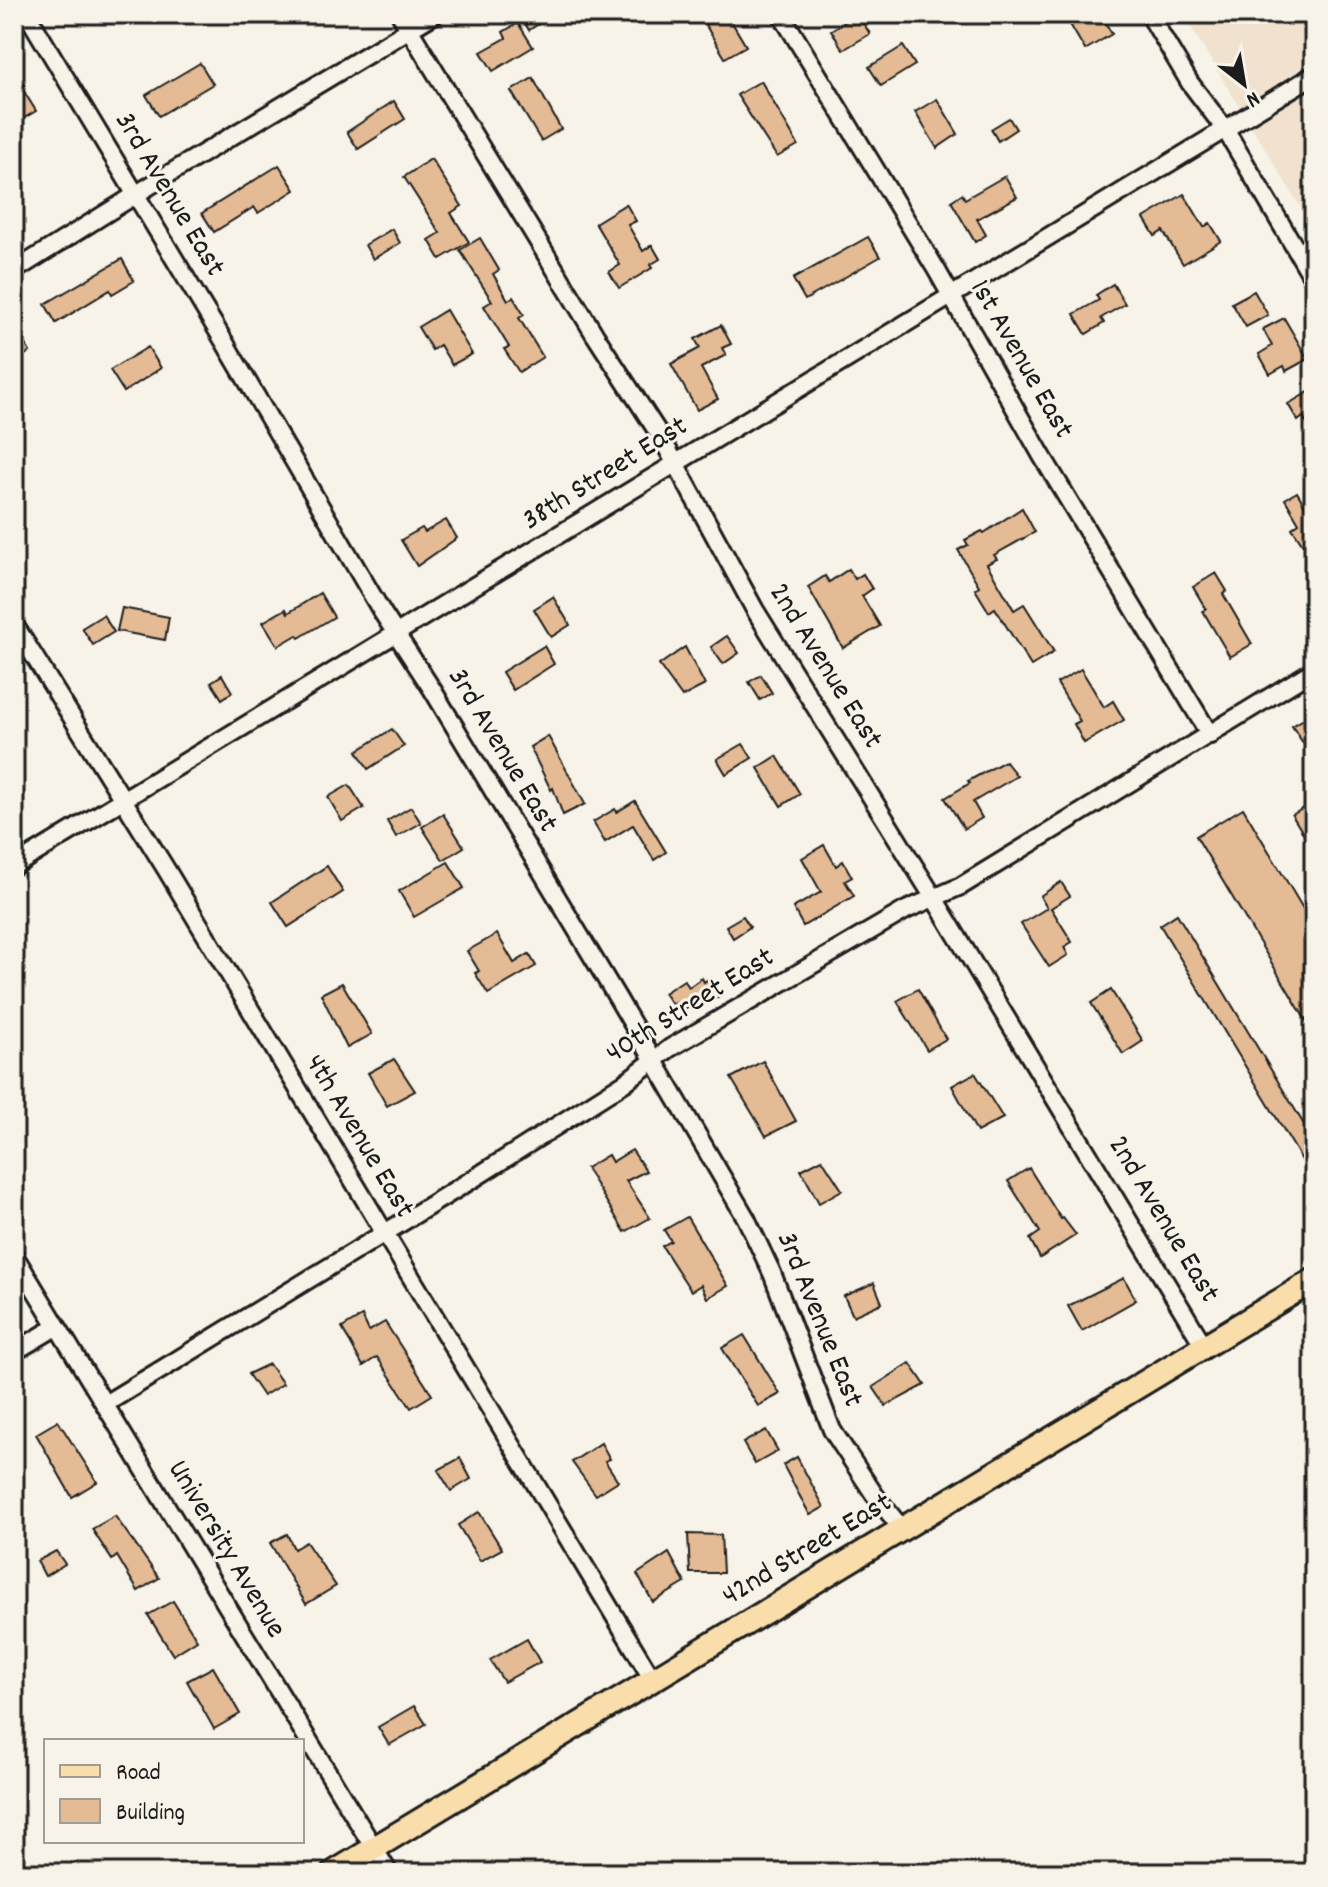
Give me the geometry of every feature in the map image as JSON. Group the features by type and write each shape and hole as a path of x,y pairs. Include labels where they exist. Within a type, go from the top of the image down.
{"main road":[{"name":"42nd Street East","path":"333,1873 1314,1280"}],"street":[{"name":"3rd Avenue East","path":"27,14 746,1218 772,1273 832,1430 874,1494 902,1529"},
{"name":"2nd Avenue East","path":"400,14 676,465 755,610 934,898 1204,1346"},
{"path":"14,271 435,14"},
{"name":"1st Avenue East","path":"781,14 1210,735"},
{"path":"1149,14 1190,83 1225,129 1314,280"},
{"name":"38th Street East","path":"14,866 1314,75"},
{"name":"4th Avenue East","path":"14,624 653,1680"},
{"name":"40th Street East","path":"105,1404 624,1083 670,1048 906,910 961,886 1314,670"},
{"name":"University Avenue","path":"14,1255 389,1873"},
{"path":"14,1352 56,1327"}],"shaded area":[{"path":"1183,14 1314,14 1314,230 1258,137"}],"building":[{"path":"519,14 554,14 529,30"},
{"path":"699,14 727,14 746,46 725,58"},
{"path":"858,14 870,34 843,50 831,30"},
{"path":"1064,14 1100,14 1112,34 1085,50"},
{"path":"518,23 533,47 493,71 481,52 506,38 503,32"},
{"path":"903,46 915,65 881,86 869,67"},
{"path":"200,63 213,84 159,116 146,95"},
{"path":"533,78 561,129 541,141 511,91"},
{"path":"761,81 798,145 777,157 737,95"},
{"path":"23,90 36,111 14,124 14,95"},
{"path":"937,99 958,134 937,148 915,112"},
{"path":"394,101 405,119 358,149 347,132"},
{"path":"1009,118 1016,129 998,141 991,129"},
{"path":"431,159 462,206 451,213 469,242 440,259 429,240 440,233 404,177"},
{"path":"279,165 295,190 258,213 254,207 214,232 202,213"},
{"path":"1005,176 1017,197 977,219 986,235 975,242 951,201 962,194 965,199"},
{"path":"1184,194 1204,227 1210,223 1221,241 1183,264 1163,231 1155,236 1144,218"},
{"path":"626,204 636,221 628,225 643,251 652,245 660,259 650,265 652,268 619,288 609,272 620,265 595,223"},
{"path":"392,229 400,243 373,259 365,245"},
{"path":"868,237 880,257 805,300 793,279"},
{"path":"480,238 499,270 493,274 508,300 513,297 524,315 519,318 543,357 519,372 504,349 509,347 484,306 492,301 460,250"},
{"path":"122,259 134,281 112,294 110,290 56,323 45,304"},
{"path":"1113,284 1125,304 1101,318 1104,323 1086,334 1074,314 1099,300 1096,295"},
{"path":"1254,291 1268,315 1246,327 1232,303"},
{"path":"446,310 472,354 452,365 440,345 432,350 418,327"},
{"path":"1284,318 1308,359 1286,371 1284,366 1270,374 1259,354 1272,346 1263,329"},
{"path":"721,325 731,344 722,348 726,355 701,368 718,399 697,410 671,364 700,348 695,339"},
{"path":"14,326 30,352 14,361"},
{"path":"148,347 161,368 124,392 110,370"},
{"path":"1314,389 1314,436 1303,417 1298,421 1288,404"},
{"path":"1297,492 1311,516 1314,514 1314,548 1310,542 1304,546 1292,528 1299,523 1285,499"},
{"path":"1022,508 1035,532 994,555 997,559 987,564 1014,610 1024,604 1054,652 1031,666 995,608 989,612 975,589 979,586 958,550 968,545 965,540 982,531 984,533"},
{"path":"446,520 457,538 417,566 401,540 422,528 425,532"},
{"path":"849,569 855,579 863,574 872,589 862,596 880,626 843,648 808,587 825,576 829,582"},
{"path":"1216,573 1227,591 1223,594 1252,644 1230,657 1193,587"},
{"path":"320,593 334,617 299,638 297,635 278,646 263,622 286,609 288,613"},
{"path":"553,597 570,625 551,637 534,609"},
{"path":"122,608 169,617 165,640 117,631"},
{"path":"103,615 114,632 93,645 82,628"},
{"path":"727,636 739,653 723,664 711,647"},
{"path":"544,646 554,664 513,690 502,672"},
{"path":"685,647 705,685 682,697 659,665"},
{"path":"1081,669 1104,707 1113,701 1124,720 1084,743 1074,724 1080,721 1057,683"},
{"path":"222,675 232,692 222,699 211,682"},
{"path":"761,675 772,693 760,700 749,682"},
{"path":"1314,713 1314,737 1303,743 1292,726"},
{"path":"392,729 404,746 368,769 357,751"},
{"path":"548,736 585,804 563,815 553,788 551,790 530,747"},
{"path":"743,744 752,758 726,774 717,759"},
{"path":"777,756 800,794 781,806 758,768"},
{"path":"1005,761 1017,776 973,802 982,818 964,829 945,798"},
{"path":"349,785 364,808 342,821 328,797"},
{"path":"635,801 666,852 654,860 633,825 605,842 593,822"},
{"path":"1314,802 1314,851 1292,815"},
{"path":"411,807 421,823 396,837 387,821"},
{"path":"1243,808 1314,927 1314,1034 1196,836"},
{"path":"443,814 464,847 443,860 422,827"},
{"path":"824,845 836,866 843,861 852,877 845,881 854,896 803,926 793,908 821,892 802,858"},
{"path":"448,862 464,888 414,917 399,891"},
{"path":"327,866 343,892 288,927 272,902"},
{"path":"1061,882 1070,896 1051,908 1072,942 1064,947 1068,955 1049,967 1021,924 1047,908 1040,896"},
{"path":"1177,914 1314,1141 1314,1180 1160,925"},
{"path":"743,916 750,927 733,938 726,926"},
{"path":"497,934 514,963 529,954 536,966 488,994 475,973 479,971 467,951"},
{"path":"702,978 704,982 710,978 721,995 710,1002 705,995 682,1011 676,1003 673,1006 664,993 684,980 689,987"},
{"path":"342,983 372,1034 347,1048 321,994"},
{"path":"918,989 946,1039 927,1050 897,1001"},
{"path":"1111,990 1143,1041 1123,1054 1091,1003"},
{"path":"394,1059 415,1091 387,1106 368,1073"},
{"path":"763,1061 796,1121 766,1136 731,1078"},
{"path":"975,1073 1003,1118 977,1132 952,1086"},
{"path":"632,1150 646,1171 626,1181 650,1218 625,1232 586,1168 608,1155 612,1162"},
{"path":"822,1159 842,1190 819,1203 801,1170"},
{"path":"1029,1168 1061,1219 1076,1235 1040,1258 1030,1239 1040,1232 1008,1181"},
{"path":"687,1217 728,1286 707,1298 701,1285 691,1291 662,1246 671,1241 664,1230"},
{"path":"1124,1278 1136,1300 1082,1331 1068,1306"},
{"path":"874,1283 882,1303 853,1316 844,1296"},
{"path":"362,1316 369,1331 385,1322 432,1395 411,1408 377,1357 363,1366 342,1328"},
{"path":"744,1335 780,1394 758,1406 722,1348"},
{"path":"910,1363 925,1385 886,1406 873,1387"},
{"path":"269,1364 283,1384 263,1396 248,1374"},
{"path":"58,1421 97,1482 72,1497 36,1434"},
{"path":"766,1430 778,1451 755,1464 743,1443"},
{"path":"601,1443 610,1459 605,1461 618,1481 596,1495 572,1462"},
{"path":"797,1457 824,1507 810,1515 783,1465"},
{"path":"460,1458 471,1479 451,1491 438,1470"},
{"path":"479,1512 502,1549 480,1561 458,1525"},
{"path":"115,1516 159,1578 138,1591 117,1556 112,1560 92,1529"},
{"path":"287,1534 294,1549 306,1542 336,1586 306,1604 270,1543"},
{"path":"688,1534 721,1535 723,1573 690,1573"},
{"path":"56,1551 65,1564 45,1576 37,1561"},
{"path":"669,1553 685,1583 653,1602 637,1574"},
{"path":"173,1601 197,1640 173,1655 148,1615"},
{"path":"527,1639 540,1662 504,1682 490,1660"},
{"path":"213,1667 240,1714 214,1729 187,1681"},
{"path":"414,1706 426,1724 389,1745 378,1727"}]}
